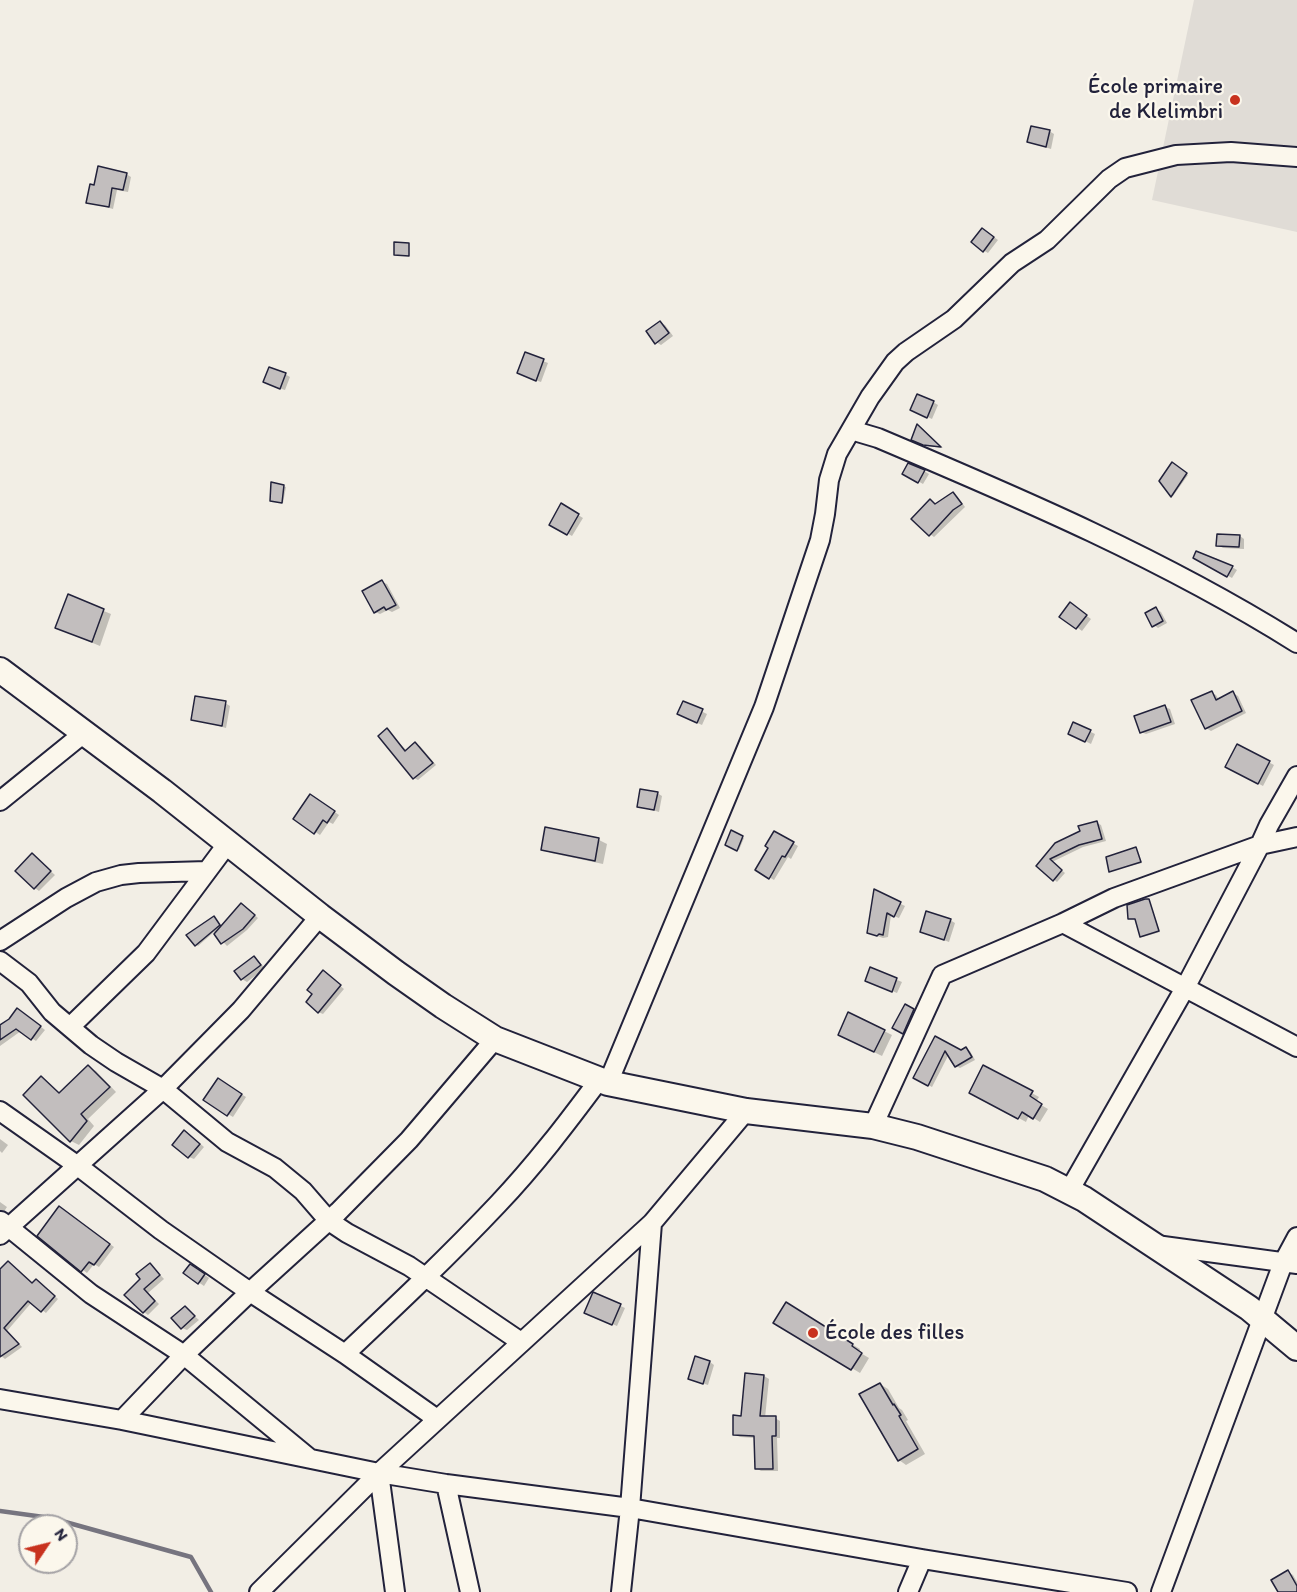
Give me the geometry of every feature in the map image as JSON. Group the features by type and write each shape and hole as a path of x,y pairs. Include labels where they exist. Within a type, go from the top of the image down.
{"street":[{"path":"345,1353 425,1278 498,1204 604,1082 764,706 820,540 831,468 870,397 895,362 954,319 1012,263 1047,240 1109,179 1125,168 1176,155 1231,152 1297,157"},
{"path":"851,430 887,442 1100,534 1204,587 1297,643"},
{"path":"0,670 228,843 320,916 428,996 495,1039 604,1082 746,1111 873,1126 917,1137 1045,1179 1069,1191 1155,1244 1263,1318 1297,1348"},
{"path":"0,801 84,733"},
{"path":"1069,1191 1185,988 1269,825 1297,776"},
{"path":"873,1126 940,977 1114,898 1260,845 1297,837"},
{"path":"71,1026 146,953 228,843"},
{"path":"0,941 66,898 96,882 138,873 207,870"},
{"path":"313,1461 184,1355 91,1294 3,1227 78,1166 163,1089 241,1010 320,916"},
{"path":"1063,922 1297,1047"},
{"path":"0,961 29,983 52,1012 101,1053 163,1089 227,1142 275,1168 292,1181 329,1221 409,1266 521,1342"},
{"path":"122,1420 184,1355 329,1221 409,1140 495,1039"},
{"path":"0,1111 78,1166 161,1230 250,1292 345,1353 437,1419"},
{"path":"259,1592 379,1473 652,1223 746,1111"},
{"path":"621,1592 630,1508 652,1223"},
{"path":"1161,1592 1263,1318 1290,1264 1297,1237"},
{"path":"1155,1244 1290,1264"},
{"path":"0,1399 122,1420 379,1473 630,1508 1127,1592"},
{"path":"379,1473 395,1592"},
{"path":"446,1484 470,1592"},
{"path":"908,1592 922,1559"}],"shaded area":[{"name":"École primaire de Klelimbri","path":"1194,0 1297,0 1297,232 1152,200"}],"building":[{"path":"1031,126 1050,130 1046,147 1027,142"},
{"path":"98,166 127,173 123,190 112,188 109,207 86,203 90,184 94,185"},
{"path":"982,228 994,237 983,252 971,242"},
{"path":"394,242 409,243 409,256 394,255"},
{"path":"660,321 669,333 655,344 646,331"},
{"path":"525,352 544,359 536,381 517,373"},
{"path":"269,367 286,373 280,389 263,382"},
{"path":"917,394 934,401 927,418 910,410"},
{"path":"917,424 941,447 923,445 911,440"},
{"path":"1172,462 1187,473 1171,497 1159,481"},
{"path":"908,463 925,470 918,483 902,474"},
{"path":"271,482 284,485 282,503 270,501"},
{"path":"953,492 962,504 953,510 929,536 911,519 930,499 935,504"},
{"path":"561,503 579,514 567,535 549,525"},
{"path":"1217,534 1240,535 1239,547 1216,546"},
{"path":"1196,551 1233,566 1227,577 1193,558"},
{"path":"382,580 396,605 386,610 384,607 374,613 362,591"},
{"path":"68,594 104,609 92,642 55,628"},
{"path":"1070,602 1087,615 1076,629 1059,617"},
{"path":"1156,607 1163,621 1152,627 1145,613"},
{"path":"1212,691 1216,700 1233,691 1242,711 1205,729 1191,700"},
{"path":"195,696 226,701 222,726 191,720"},
{"path":"683,701 703,709 697,723 677,714"},
{"path":"1165,705 1171,722 1140,733 1134,716"},
{"path":"1073,722 1091,730 1085,742 1068,734"},
{"path":"387,728 405,751 415,742 433,763 413,779 378,736"},
{"path":"1237,744 1270,761 1258,784 1225,767"},
{"path":"640,789 658,792 654,810 637,807"},
{"path":"310,794 335,811 327,823 323,820 314,834 293,819"},
{"path":"1097,821 1102,839 1079,845 1050,859 1062,870 1053,881 1036,866 1055,843 1080,831 1078,826"},
{"path":"545,827 599,838 595,861 541,850"},
{"path":"731,830 743,836 737,851 725,845"},
{"path":"774,831 794,842 785,857 782,856 769,879 755,870 768,848 765,846"},
{"path":"1136,847 1141,862 1109,872 1106,857"},
{"path":"32,853 51,871 34,889 15,871"},
{"path":"874,889 901,902 894,917 887,913 883,935 877,936 867,933"},
{"path":"1149,899 1159,931 1140,937 1135,919 1128,919 1127,905"},
{"path":"241,903 255,915 243,929 221,944 214,934"},
{"path":"926,911 951,919 944,940 920,932"},
{"path":"214,916 220,925 195,946 186,935"},
{"path":"254,956 261,965 241,980 234,971"},
{"path":"870,967 897,978 892,992 865,981"},
{"path":"323,970 341,985 318,1013 306,1002 312,994 307,990"},
{"path":"905,1004 914,1009 903,1034 892,1028"},
{"path":"17,1008 41,1026 31,1040 16,1029 0,1040 0,1025 9,1019"},
{"path":"848,1012 885,1030 874,1052 838,1035"},
{"path":"935,1036 961,1050 966,1047 972,1057 955,1067 945,1051 928,1086 913,1078"},
{"path":"88,1065 110,1087 81,1114 87,1121 70,1142 23,1095 41,1076 59,1093"},
{"path":"983,1065 1033,1091 1030,1096 1042,1104 1033,1119 1022,1112 1018,1119 969,1093"},
{"path":"218,1078 242,1094 227,1116 203,1100"},
{"path":"184,1130 200,1144 188,1158 172,1145"},
{"path":"59,1206 110,1244 94,1265 89,1262 81,1272 37,1236"},
{"path":"8,1261 32,1283 36,1279 55,1296 41,1312 28,1301 4,1328 19,1344 0,1357 0,1269"},
{"path":"150,1263 160,1275 144,1289 155,1301 143,1313 124,1295 140,1279 136,1274"},
{"path":"190,1264 205,1274 198,1284 183,1273"},
{"path":"593,1292 621,1304 612,1325 584,1313"},
{"name":"École des filles","path":"786,1302 853,1344 852,1346 862,1353 851,1370 773,1323"},
{"path":"185,1306 195,1316 181,1329 171,1318"},
{"path":"695,1356 710,1361 703,1384 688,1379"},
{"path":"745,1373 764,1375 760,1416 776,1416 776,1436 772,1436 773,1469 755,1469 754,1436 733,1435 733,1415 741,1416"},
{"path":"880,1383 901,1415 899,1416 918,1449 898,1461 859,1394"},
{"path":"1288,1570 1297,1586 1297,1592 1278,1592 1271,1580"}],"waterway":[{"path":"0,1511 51,1518 191,1557 211,1592"}],"place":[{"name":"École primaire de Klelimbri","path":"1235,100"},
{"name":"École des filles","path":"813,1333"}]}
